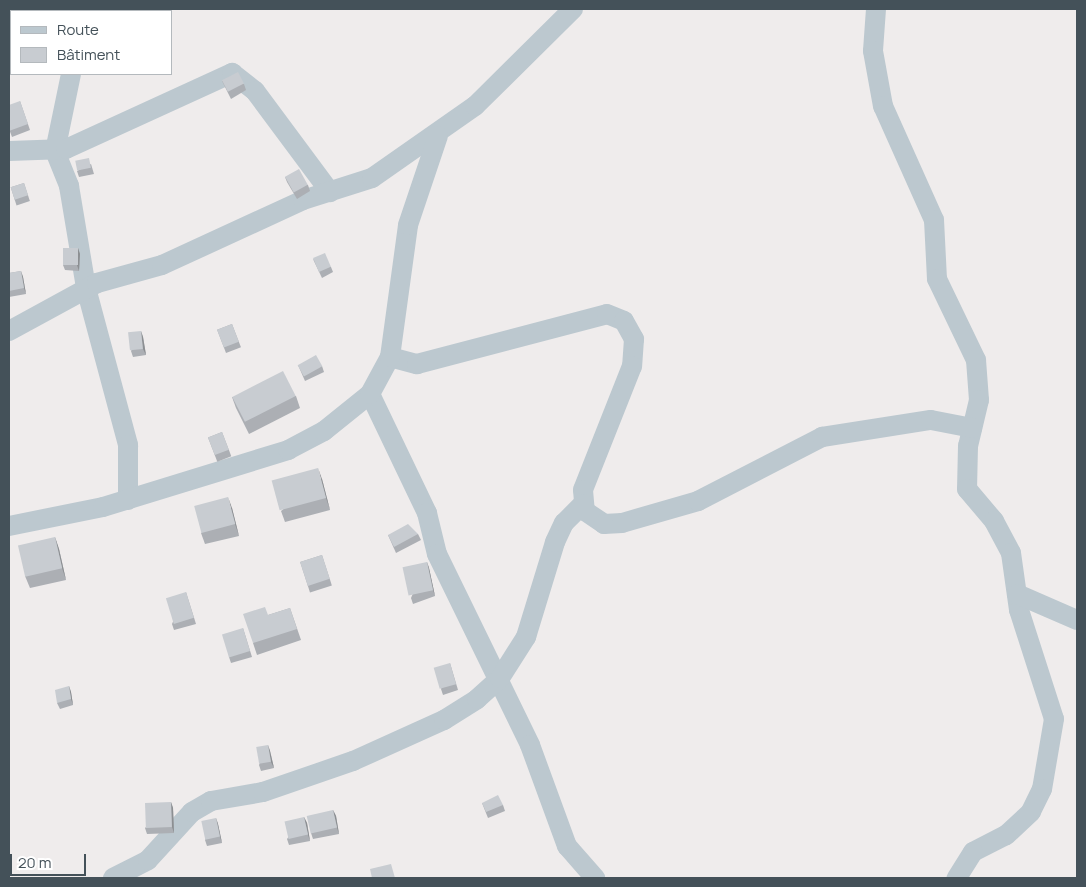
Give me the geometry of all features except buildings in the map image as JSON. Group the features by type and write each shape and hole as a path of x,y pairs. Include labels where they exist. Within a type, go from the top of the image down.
{"street":[{"path":"9,331 86,288 162,265 330,192 372,178 438,136 523,64 573,9"},
{"path":"876,9 874,51 883,106 934,220 934,267 944,298 975,351 979,400 972,428 967,489 1002,534 1016,570 1017,594 1041,690 1054,719 1042,789 1020,824 973,852 957,878"},
{"path":"9,151 55,151 83,142 232,73 255,91 330,192"},
{"path":"71,75 55,151 69,186 86,288 128,445 128,500"},
{"path":"9,526 128,500 288,450 324,431 370,394 390,357 408,225 438,136"},
{"path":"113,878 148,860 192,812 211,801 263,792 353,761 444,720 500,678 526,636 554,542 564,523 582,504 583,490 632,366 634,339 624,322 607,314 417,364 390,357"},
{"path":"370,394 427,513 437,554 500,678 567,846 595,878"},
{"path":"582,504 596,523 622,523 713,494 822,437 930,420 972,428"},
{"path":"1017,594 1077,620"}]}
